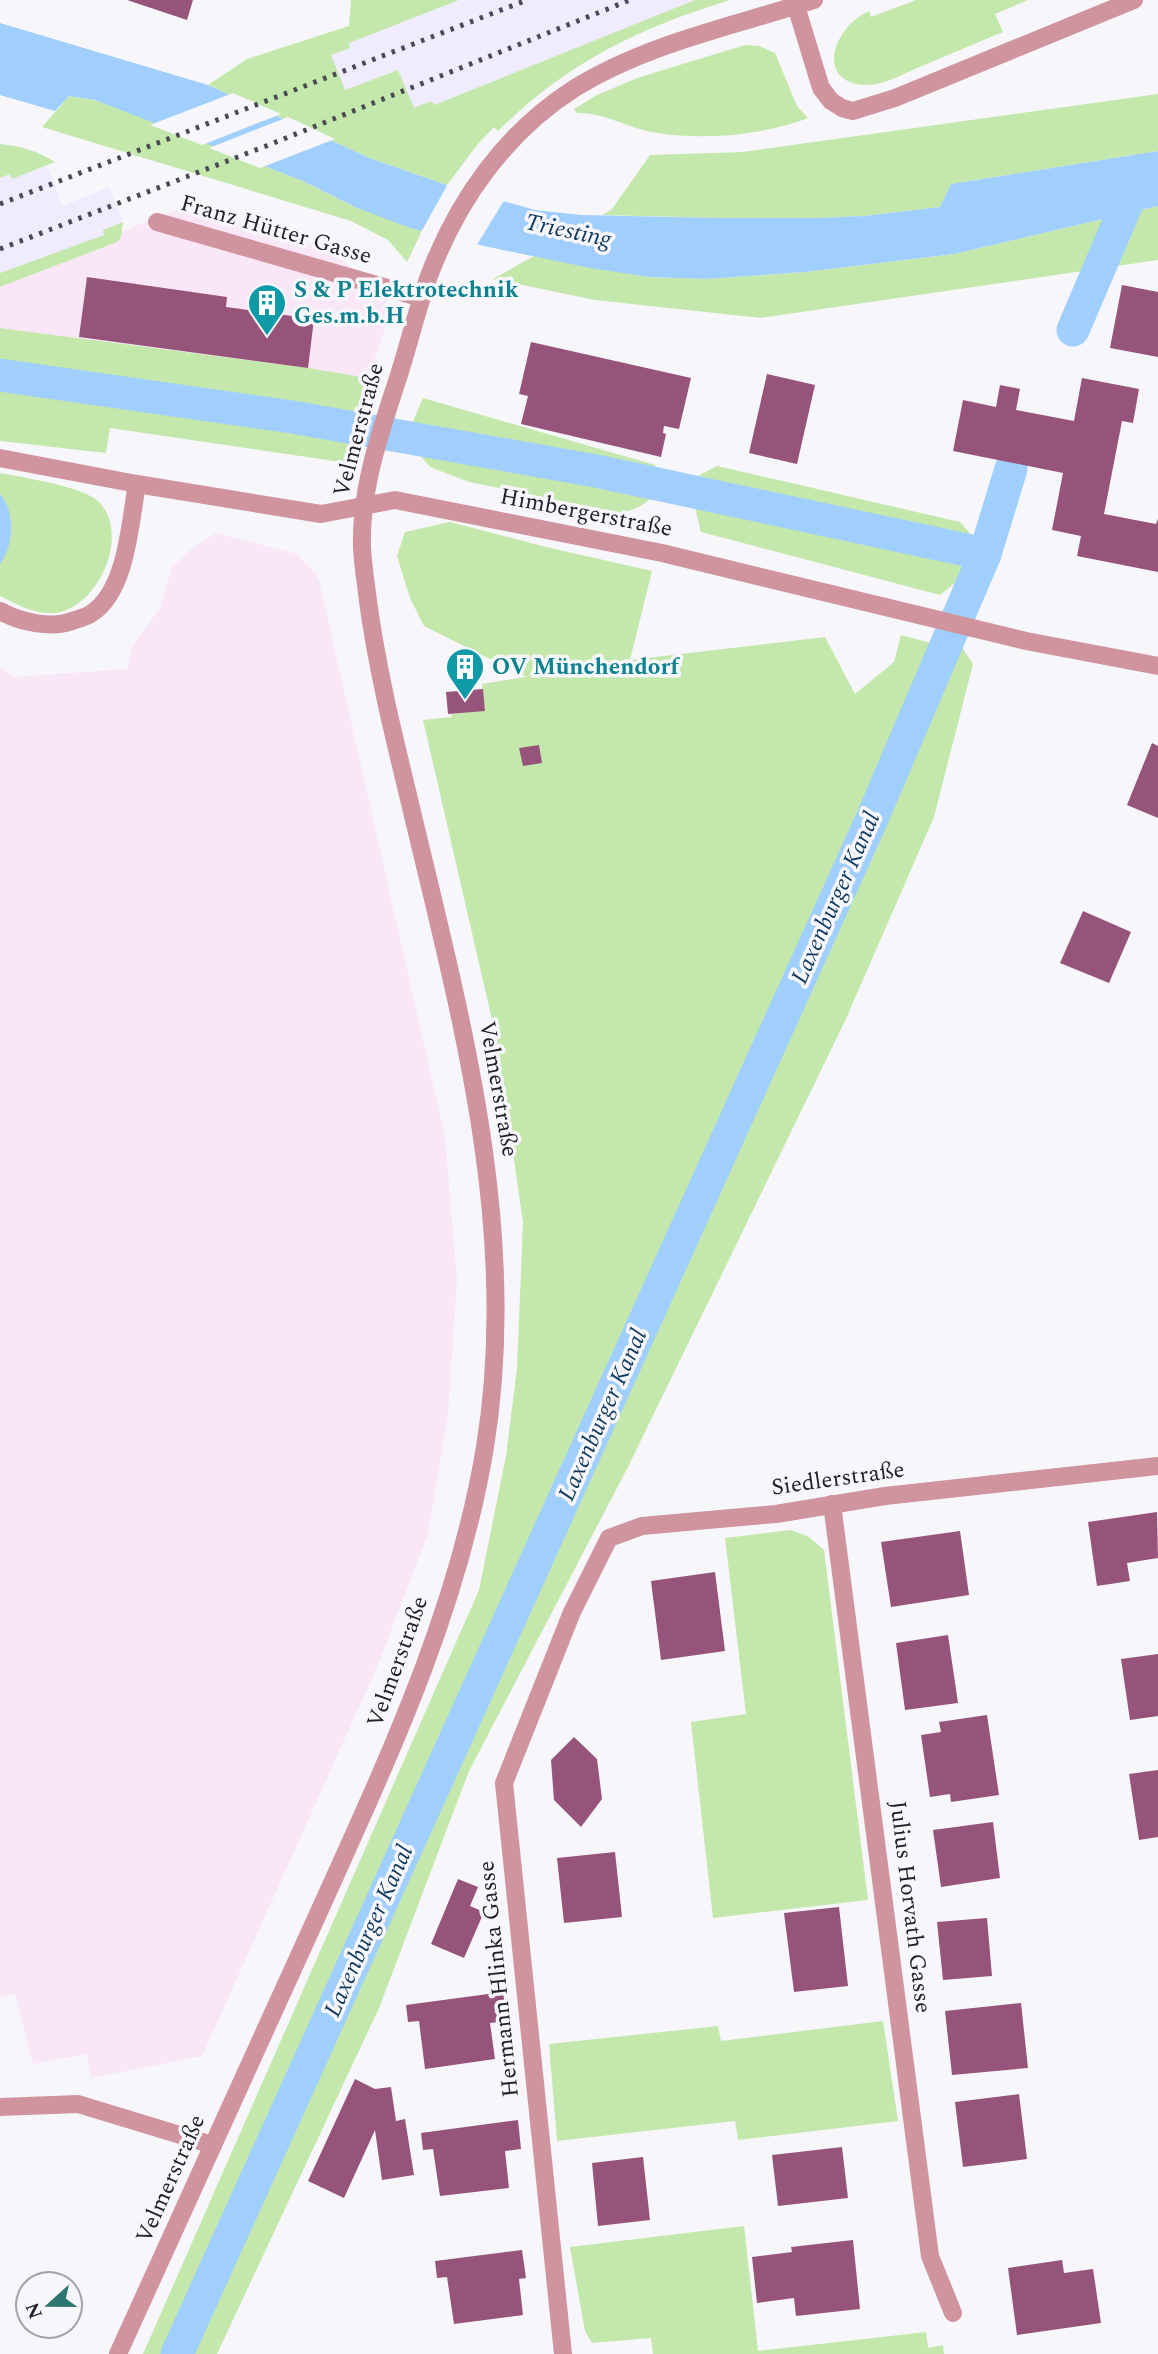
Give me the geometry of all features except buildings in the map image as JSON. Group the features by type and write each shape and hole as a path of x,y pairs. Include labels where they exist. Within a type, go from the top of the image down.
{"street":[{"name":"Velmerstraße","path":"118,2354 391,1753 440,1627 466,1533 485,1448 494,1374 496,1296 491,1197 481,1120 463,1024 376,663 362,553 362,506 390,402 430,275 459,212 494,159 513,139 556,102 596,76 646,53 814,0"},
{"path":"796,6 821,88 831,101 853,111 895,98 1134,0"},
{"name":"Franz Hütter Gasse","path":"157,222 422,298"},
{"name":"Himbergerstraße","path":"0,458 320,514 396,500 662,553 1026,641 1158,667"},
{"path":"0,611 34,623 61,625 93,613 112,592 123,561 137,484"},
{"name":"Siedlerstraße","path":"572,1612 610,1538 642,1526 776,1514 885,1496 1158,1466"},
{"name":"Julius Horvath Gasse","path":"832,1504 930,2256 953,2313"},
{"name":"Hermann Hlinka Gasse","path":"563,2354 504,1783 572,1612"},
{"path":"0,2107 78,2104 213,2145"}],"shaded area":[{"path":"459,0 695,0 434,105 431,101 414,108 398,70 345,90 331,55 350,48 348,43"},
{"path":"47,165 63,206 109,187 123,222 103,230 105,235 0,273 0,178 10,174 12,179"},
{"path":"185,206 330,251 388,295 384,332 368,378 0,328 0,287 116,242 123,231"},
{"path":"216,533 297,554 316,574 320,584 445,1137 457,1281 448,1415 428,1534 377,1667 202,2056 91,2078 87,2054 33,2064 15,1994 0,1997 0,668 15,677 127,669 132,647 160,608 172,567 195,546"}],"green space":[{"path":"351,0 459,0 349,43 350,48 331,55 345,90 398,70 414,108 431,101 434,105 695,0 730,0 634,36 578,67 524,107 498,131 494,127 447,185 372,159 208,85 247,59 349,26"},
{"path":"916,0 1028,0 995,14 1003,32 892,79 866,85 850,82 839,75 834,53 846,29 856,19 869,11 871,17"},
{"path":"745,45 759,46 775,53 797,106 808,118 751,133 690,136 651,132 596,115 577,113 574,109 597,95 637,78"},
{"path":"1158,94 1158,151 951,184 940,207 864,216 818,218 602,215 612,209 650,155 743,152"},
{"path":"69,96 95,100 120,109 303,181 355,207 422,231 407,262 388,240 351,221 42,127"},
{"path":"0,144 29,150 55,162 12,179 10,174 0,178"},
{"path":"1158,206 1158,260 761,318 595,300 493,279 534,256 649,277 707,279 805,272 954,254"},
{"path":"123,222 121,237 117,242 0,287 0,273 104,235 103,230"},
{"path":"0,328 368,378 348,463 110,428 106,453 0,441"},
{"path":"423,398 655,465 655,492 645,503 621,513 469,482 430,467 417,452 410,428"},
{"path":"717,466 960,522 976,540 969,572 940,595 701,532 693,500 700,475"},
{"path":"0,473 79,491 98,501 107,515 112,531 106,566 86,597 72,607 56,613 41,612 27,609 0,596"},
{"path":"450,522 652,571 630,660 825,637 855,694 894,662 901,635 927,642 959,643 973,664 934,817 845,1021 628,1467 469,1771 379,2008 217,2354 143,2354 479,1590 506,1456 517,1368 523,1222 496,1037 423,720 485,710 482,684 526,677 424,626 410,598 397,556 405,532"},
{"path":"791,1530 809,1537 824,1550 868,1900 713,1918 691,1722 746,1714 725,1538"},
{"path":"883,2021 898,2121 738,2140 735,2121 557,2141 549,2044 718,2026 721,2041"},
{"path":"744,2226 758,2351 926,2332 928,2348 943,2345 944,2354 653,2354 651,2338 592,2343 585,2331 570,2247"}],"water":[{"name":"Triesting","path":"0,23 208,85 372,159 447,185 535,210 581,215 719,218 864,216 940,207 951,184 1158,151 1158,206 954,254 805,272 707,279 649,277 590,268 410,228 355,207 303,181 95,100 69,96 55,111 0,95"},
{"path":"0,494 9,510 11,529 8,548 0,564"}],"pier":[{"path":"233,93 281,114 202,145 150,125"},
{"path":"288,117 335,139 260,168 209,148"},
{"path":"449,182 505,199 475,248 420,234"}],"waterway":[{"name":"Laxenburger Kanal","path":"1073,330 1136,182"},
{"path":"0,375 292,417 596,471 985,554"},
{"name":"Laxenburger Kanal","path":"177,2354 871,821 985,554 1011,469"}],"railway":[{"path":"0,204 527,0"},
{"path":"0,249 630,0"}],"place":[{"name":"S & P Elektrotechnik Ges.m.b.H","path":"267,337"},
{"name":"OV Münchendorf","path":"465,701"}]}
